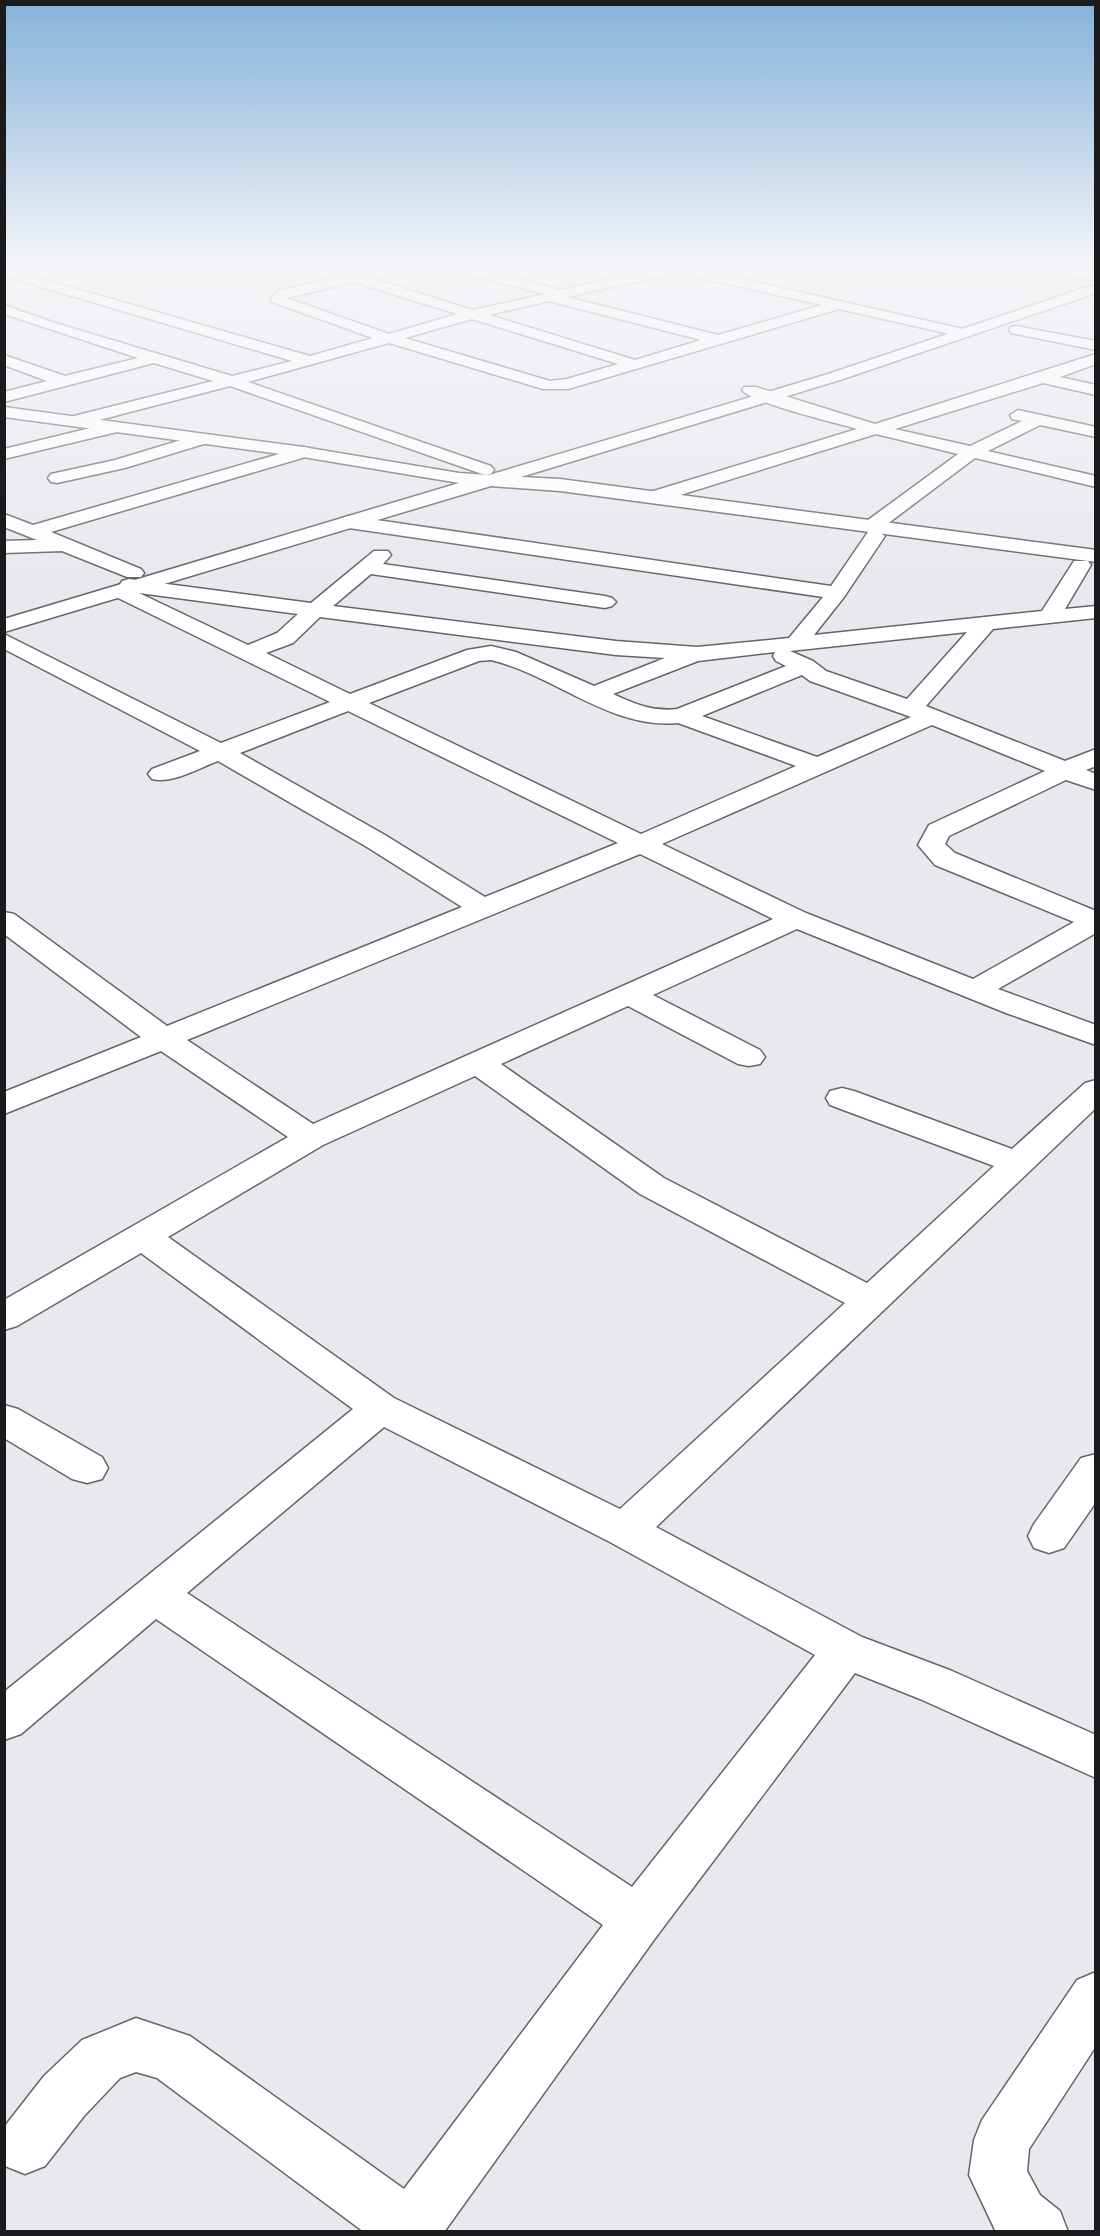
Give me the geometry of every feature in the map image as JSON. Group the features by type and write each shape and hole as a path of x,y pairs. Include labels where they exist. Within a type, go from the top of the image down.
{"street":[{"path":"38,372 65,382"},
{"path":"4,397 101,372"},
{"path":"202,372 538,493 873,532 1091,562 1049,617"},
{"path":"80,420 269,372"},
{"path":"503,372 549,386 568,384 604,372"},
{"path":"758,394 817,372"},
{"path":"4,612 125,584 349,522 485,475 831,372"},
{"path":"654,497 1058,372"},
{"path":"1042,378 1095,390"},
{"path":"758,394 874,429 1095,482"},
{"path":"962,403 1095,432"},
{"path":"4,412 80,420 303,452 459,478"},
{"path":"797,642 837,593 873,532 972,452 1039,419"},
{"path":"4,454 118,427"},
{"path":"57,478 119,464 201,439"},
{"path":"33,531 303,452"},
{"path":"4,626 125,584 459,478 485,475"},
{"path":"508,482 560,485 654,497 873,532"},
{"path":"4,520 69,546 125,584 247,653 796,919 1095,1036"},
{"path":"349,522 414,531 624,584"},
{"path":"247,653 285,638 365,567 414,531"},
{"path":"4,547 69,546"},
{"path":"365,567 624,584 837,593"},
{"path":"125,584 314,611 616,648 697,654 1095,612"},
{"path":"565,640 624,584"},
{"path":"922,713 921,695 986,624"},
{"path":"4,640 221,752 376,841 483,908"},
{"path":"753,649 781,655 826,680 922,713 1095,783"},
{"path":"161,774 475,655 491,653 508,657 591,695 639,714 661,718 681,716 804,666"},
{"path":"591,695 697,654"},
{"path":"4,1104 642,843 819,766 922,713"},
{"path":"681,716 722,733 819,766"},
{"path":"1095,756 938,831 931,846 945,859 1095,921"},
{"path":"4,1317 311,1138 796,919"},
{"path":"4,920 164,1039 311,1138"},
{"path":"975,990 1095,921"},
{"path":"630,995 749,1057"},
{"path":"478,1063 652,1186 870,1300"},
{"path":"625,1530 1095,1090"},
{"path":"842,1098 1017,1163"},
{"path":"142,1236 380,1408 625,1530 846,1650 936,1685 1095,1757"},
{"path":"4,1720 380,1408"},
{"path":"4,1419 87,1468"},
{"path":"1049,1536 1095,1469"},
{"path":"154,1595 638,1920"},
{"path":"25,2146 64,2096 101,2059 136,2045 171,2055 411,2230 638,1920 846,1650"},
{"path":"1038,2232 1019,2216 998,2175 1002,2140 1095,1998"}]}
